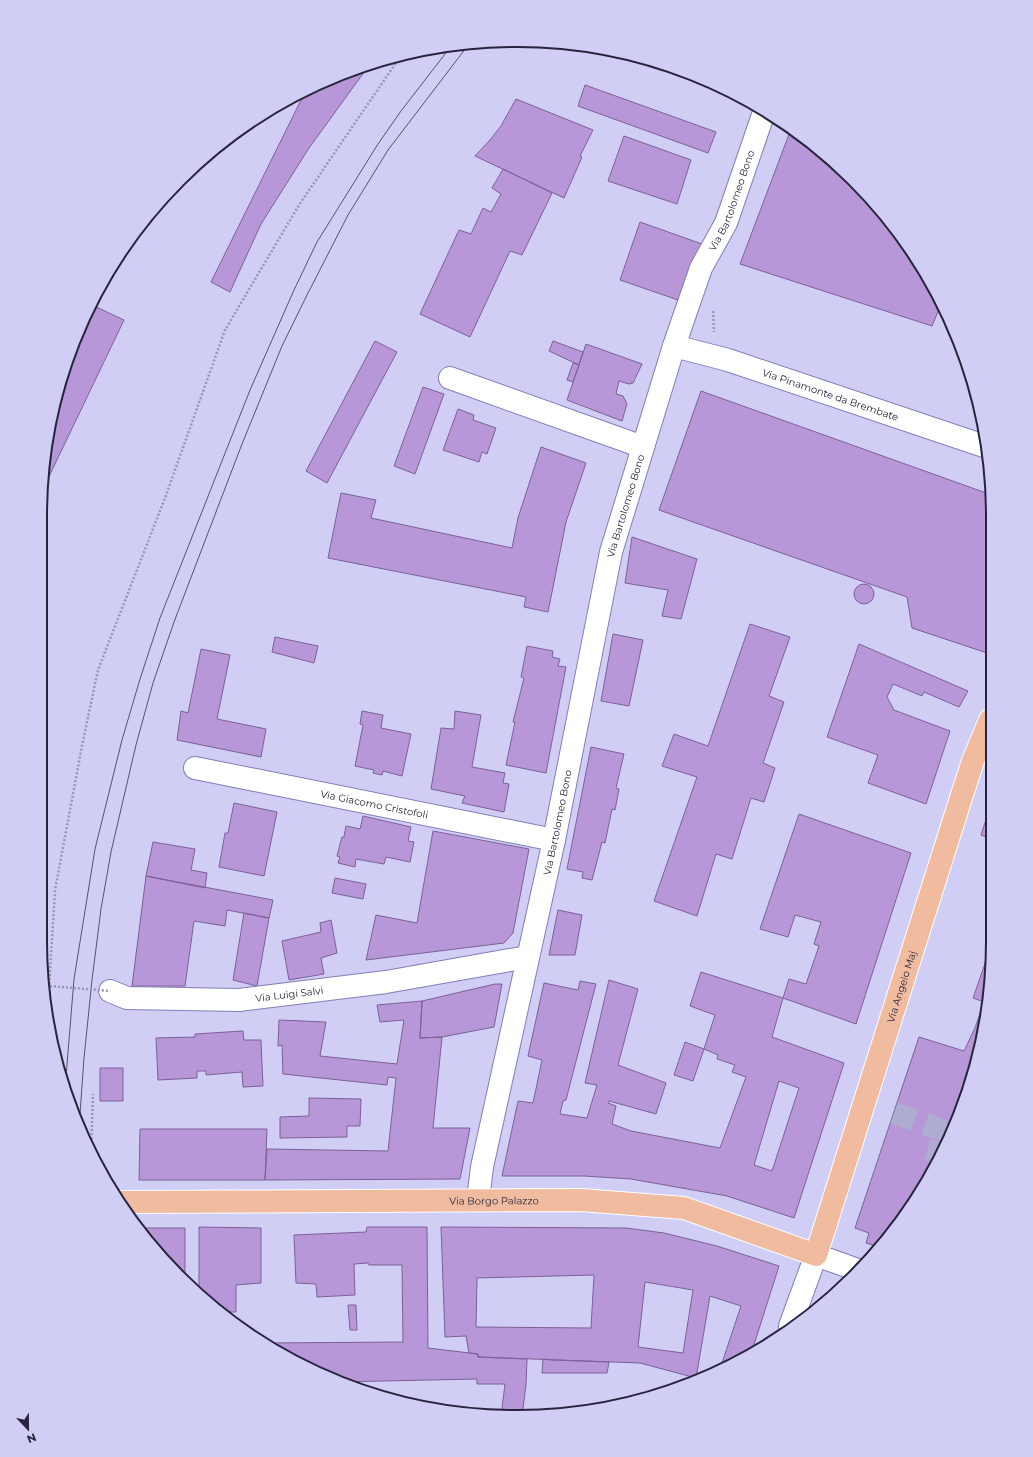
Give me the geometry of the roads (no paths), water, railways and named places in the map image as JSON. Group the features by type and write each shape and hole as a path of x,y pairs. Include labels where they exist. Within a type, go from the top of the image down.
{"main road":[{"name":"Via Angelo Maj","path":"816,1255 968,776 986,730"},
{"name":"Via Borgo Palazzo","path":"127,1202 581,1200 684,1208 816,1255"}],"street":[{"name":"Via Bartolomeo Bono","path":"478,1200 482,1167 527,957 554,840 611,552 674,346 701,268 726,223 762,117"},
{"name":"Via Pinamonte da Brembate","path":"674,346 705,353 980,445"},
{"name":"Via Bartolomeo Bono","path":"450,378 643,447"},
{"name":"Via Giacomo Cristofoli","path":"195,768 554,840"},
{"name":"Via Luigi Salvi","path":"110,991 127,998 239,1000 386,982 527,957"},
{"name":"Via Borgo Palazzo","path":"816,1255 852,1268"},
{"path":"792,1320 816,1255"}],"tunnel":[{"path":"894,1113 945,1131 944,1134"}],"tram line":[{"path":"80,1112 92,980 101,909 111,852 136,745 153,683 174,622 242,444 282,346 306,297 348,215 388,150 464,50"},
{"path":"66,1073 74,979 95,849 122,740 160,618 250,390 317,242 378,144 401,111 446,52"}]}
